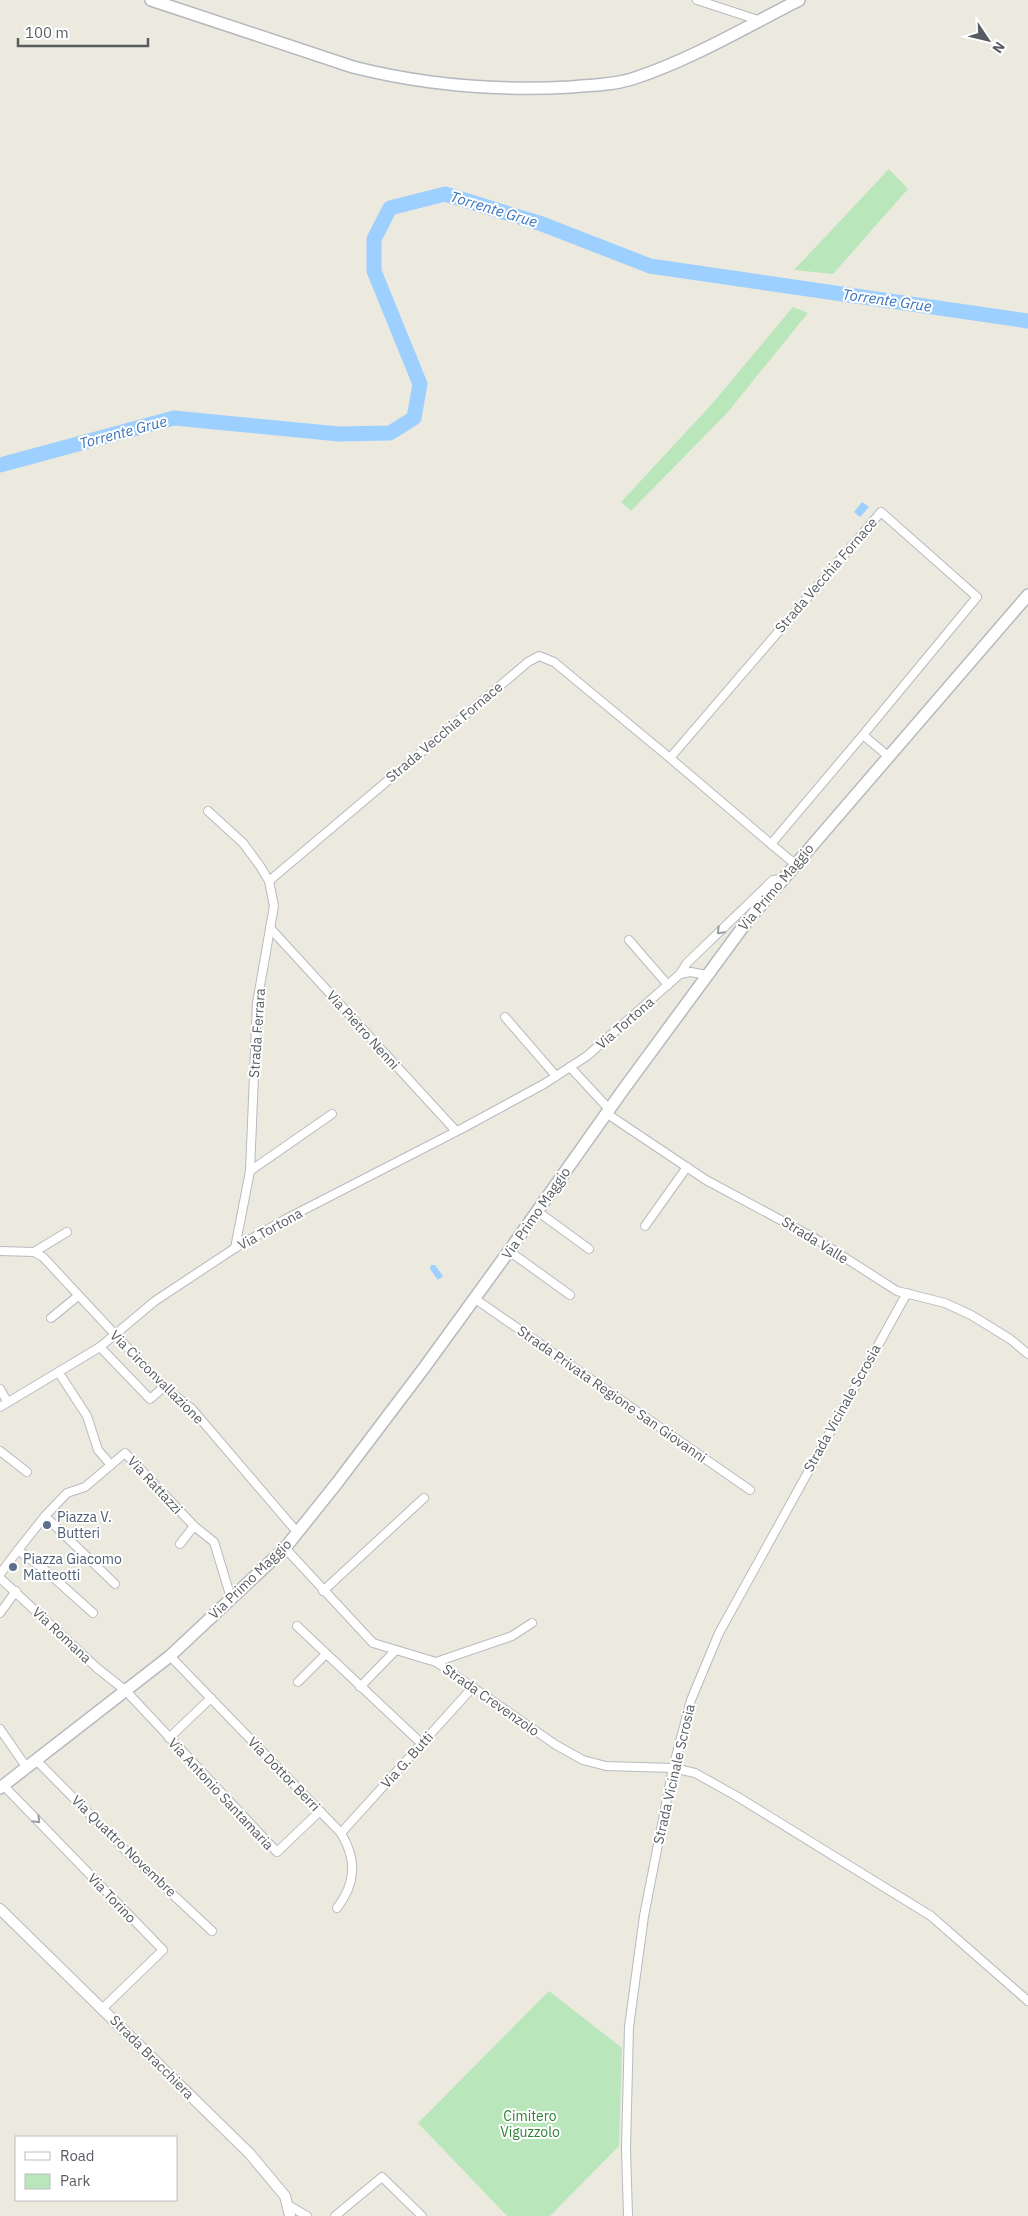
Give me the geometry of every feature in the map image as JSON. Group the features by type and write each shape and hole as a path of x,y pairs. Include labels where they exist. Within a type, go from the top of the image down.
{"main road":[{"path":"151,0 353,67 384,75 431,83 531,89 595,85 634,79 799,0"},
{"name":"Via Primo Maggio","path":"2,1787 170,1656 285,1548 337,1483 510,1251 706,976 782,879 1028,594"}],"street":[{"path":"696,0 758,20"},
{"name":"Strada Vecchia Fornace","path":"269,881 438,736 528,662 539,656 554,662 771,844 977,597 881,512 670,758"},
{"path":"863,735 888,756"},
{"name":"Strada Ferrara","path":"208,811 243,844 269,881 274,906 257,1003 250,1171 235,1248"},
{"path":"771,844 796,864"},
{"name":"Via Tortona","path":"0,1406 100,1347 156,1301 235,1248 284,1220 456,1132 556,1076 587,1056 627,1023 680,974 687,963 754,896 773,880 782,879"},
{"name":"Via Pietro Nenni","path":"270,928 456,1132"},
{"path":"629,940 668,985"},
{"path":"680,974 691,972 706,976"},
{"path":"505,1017 556,1076"},
{"name":"Strada Valle","path":"570,1067 608,1111 706,1180 816,1239 897,1291 945,1303 970,1315 1010,1339 1028,1354"},
{"path":"250,1171 332,1114"},
{"path":"644,1226 687,1167"},
{"path":"537,1211 589,1250"},
{"path":"0,1252 34,1252 66,1232"},
{"path":"510,1251 570,1295"},
{"name":"Via Circonvallazione","path":"34,1252 43,1257 164,1387 192,1409 297,1532"},
{"name":"Strada Vicinale Scrosia","path":"628,2216 626,2150 629,2027 644,1916 673,1768 691,1700 719,1633 907,1293"},
{"path":"51,1318 78,1296"},
{"name":"Strada Privata Regione San Giovanni","path":"474,1298 750,1490"},
{"path":"100,1347 150,1399 164,1387"},
{"name":"Via Rattazzi","path":"59,1372 87,1416 98,1450 111,1465 125,1453 194,1526 214,1542 232,1598"},
{"path":"0,1389 7,1401"},
{"path":"0,1451 27,1472"},
{"path":"0,1574 21,1552 45,1516 67,1493 85,1486 111,1465"},
{"path":"323,1591 424,1498"},
{"path":"45,1516 115,1584"},
{"path":"180,1544 194,1526"},
{"name":"Strada Crevenzolo","path":"285,1548 373,1643 436,1662 556,1745 583,1760 606,1766 673,1768 694,1773 738,1797 932,1916 1028,2001"},
{"path":"21,1552 92,1613"},
{"name":"Via Romana","path":"0,1578 97,1668 126,1691"},
{"path":"0,1613 16,1591"},
{"path":"436,1662 512,1636 532,1623"},
{"path":"298,1626 422,1744"},
{"path":"360,1687 395,1651"},
{"path":"298,1682 326,1654"},
{"name":"Via Dottor Berri","path":"170,1656 341,1833 349,1847 352,1877 348,1893 337,1908"},
{"name":"Via G. Butti","path":"341,1833 473,1688"},
{"name":"Via Antonio Santamaria","path":"126,1691 277,1852 320,1811"},
{"path":"169,1738 211,1698"},
{"name":"Via Quattro Novembre","path":"0,1730 31,1764 212,1931"},
{"name":"Via Torino","path":"2,1787 163,1950 103,2008"},
{"name":"Strada Bracchiera","path":"0,1909 250,2154 285,2196 289,2211"},
{"path":"335,2216 382,2177 422,2216"},
{"path":"289,2211 307,2216"}],"green space":[{"path":"889,169 908,189 833,274 794,270"},
{"path":"793,307 808,313 727,413 631,511 621,502 711,405"},
{"name":"Cimitero Viguzzolo","path":"549,1991 622,2048 619,2146 550,2216 507,2216 418,2123"}],"water":[{"path":"862,502 869,507 860,517 854,512"},
{"path":"431,1265 435,1265 443,1276 438,1280 430,1269"}],"waterway":[{"name":"Torrente Grue","path":"0,465 174,418 339,434 390,433 414,418 420,384 374,271 374,239 390,208 445,194 542,224 650,266 1028,321"}],"place":[{"name":"Piazza V. Butteri","path":"47,1525"},
{"name":"Piazza Giacomo Matteotti","path":"13,1567"}]}
